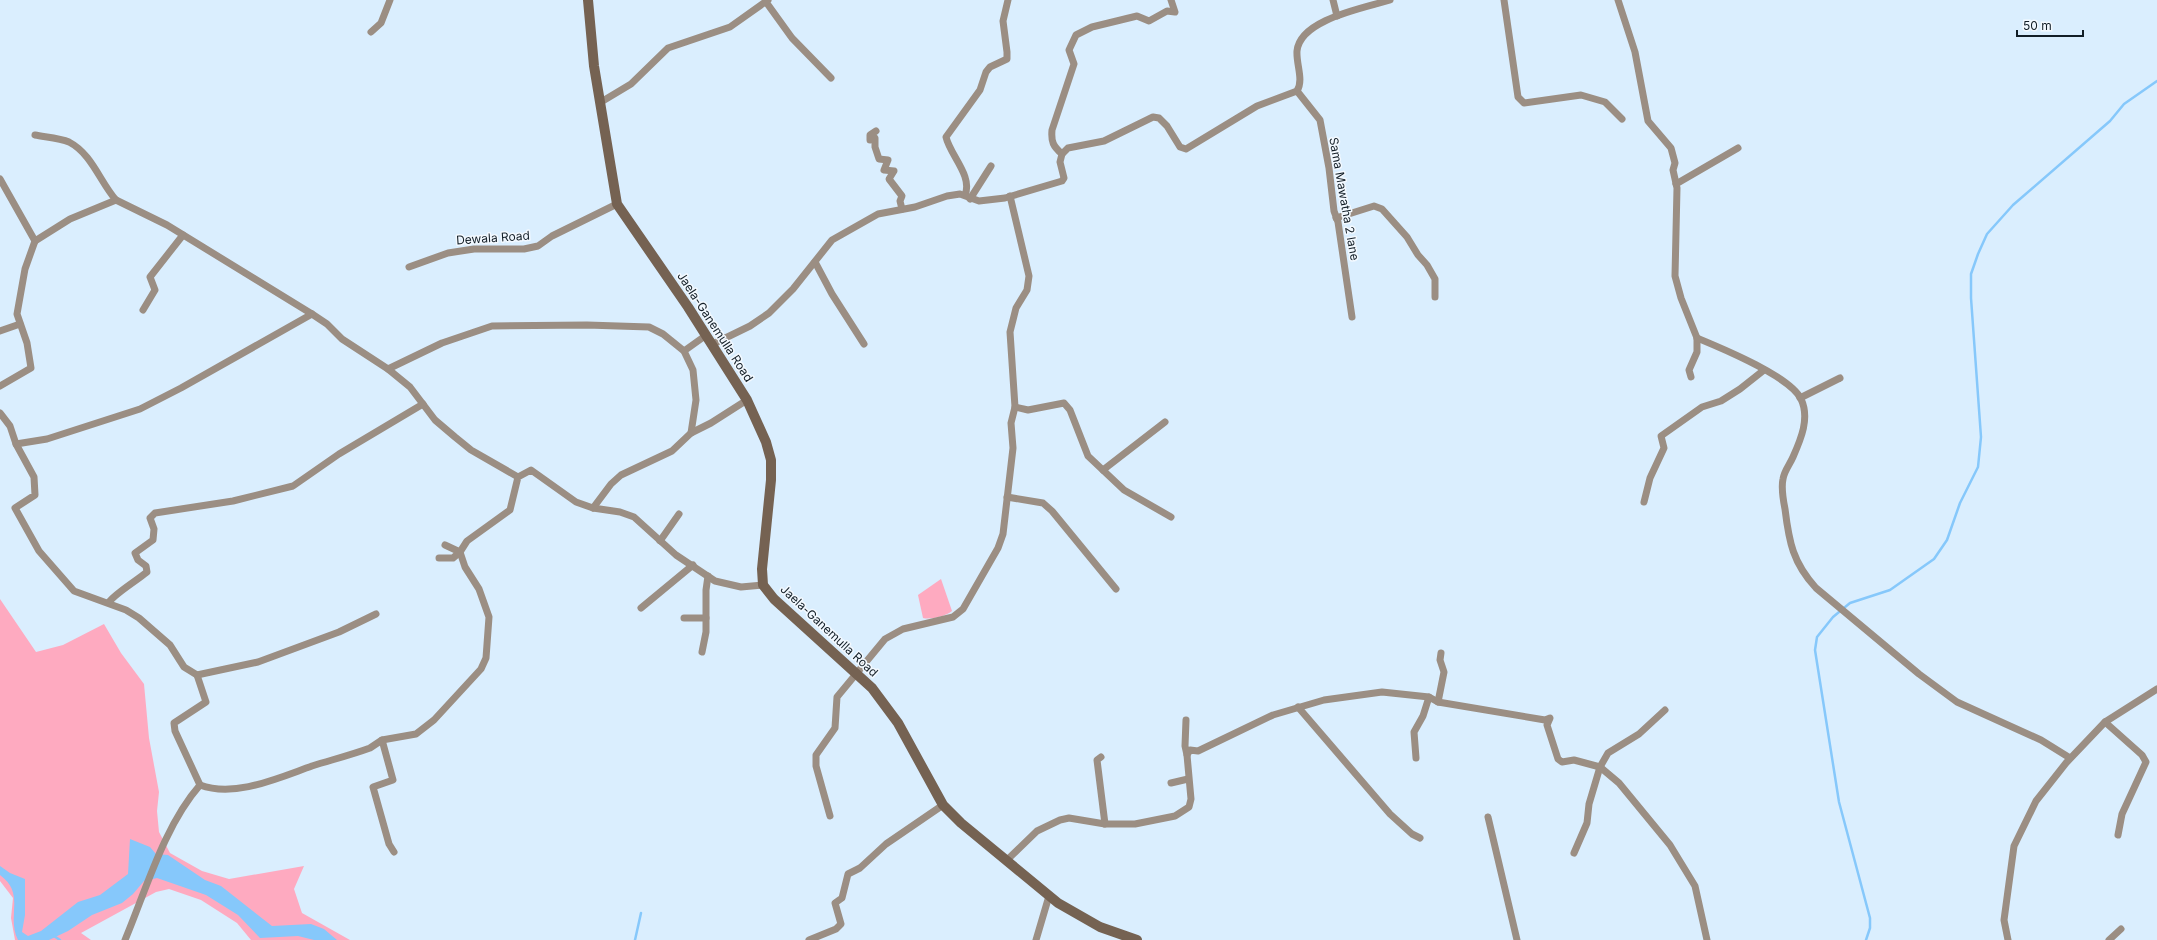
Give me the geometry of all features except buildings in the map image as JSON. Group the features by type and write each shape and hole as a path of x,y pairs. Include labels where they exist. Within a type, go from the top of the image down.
{"main road":[{"name":"Jaela-Ganemulla Road","path":"588,0 594,66 617,204 688,307 747,400 766,442 771,460 771,480 762,569 763,585 774,599 872,688 898,723 943,805 961,823 1049,896 1100,927 1137,940"}],"street":[{"path":"371,32 381,23 390,0"},
{"path":"967,197 968,188 966,180 946,137 980,90 986,72 990,67 1006,59 1003,21 1008,0"},
{"path":"1062,154 1053,146 1051,140 1052,130 1074,64 1069,50 1076,35 1092,27 1116,20 1137,16 1149,21 1168,11 1175,12 1171,0"},
{"path":"1333,0 1338,16"},
{"path":"684,351 708,340 750,326 769,313 793,289 832,240 878,214 915,207 947,196 967,197 979,201 1010,196 1062,181 1064,178 1060,162 1062,154 1068,148 1104,141 1119,135 1153,117 1159,118 1167,126 1180,147 1186,149 1257,106 1297,91 1300,87 1298,64 1299,45 1313,28 1325,20 1390,0"},
{"path":"1504,0 1518,97 1520,101 1524,103 1581,95 1605,102 1622,119"},
{"path":"1618,0 1635,52 1648,121 1670,148 1675,163 1675,276 1683,304 1698,338 1697,352 1689,370 1691,377"},
{"path":"601,102 631,84 668,48 730,27 767,1 792,38 831,78"},
{"name":"Sama Mawatha 2 lane","path":"1297,91 1320,120 1330,168 1336,218 1352,318"},
{"path":"876,131 870,135 870,140 874,138 879,159 888,160 884,170 894,171 888,179 902,196 900,201 902,209"},
{"path":"35,136 68,142 86,155 106,189 116,200 134,208 183,235 327,324 342,339 388,369 410,387 435,420 471,450 518,477"},
{"path":"1676,184 1738,148"},
{"path":"967,197 991,166"},
{"path":"0,179 35,241"},
{"path":"830,816 816,766 816,755 835,728 837,697 885,639 895,632 953,617 963,609 998,548 1004,534 1013,448 1011,423 1014,407 1010,332 1016,308 1027,290 1029,276 1010,196"},
{"path":"0,386 31,368 27,343 17,314 25,269 35,241 70,219 116,200"},
{"name":"Dewala Road","path":"409,267 448,253 474,249 524,249 538,246 552,236 617,204"},
{"path":"1336,218 1374,206 1382,209 1407,237 1436,279 1435,297"},
{"path":"143,310 155,290 150,277 183,235"},
{"path":"815,262 832,294 864,344"},
{"path":"16,444 46,439 140,410 312,314"},
{"path":"0,331 20,324"},
{"path":"388,369 442,342 492,326 587,324 649,327 672,340 684,351 693,370 696,387 695,414 691,433"},
{"path":"1698,338 1733,352 1764,370 1784,383 1800,398 1806,422 1782,478 1788,538 1794,557 1804,575 1816,588 1919,674 1957,702 2041,740 2070,758"},
{"path":"1644,502 1650,478 1664,448 1661,436 1702,407 1721,401 1740,389 1764,370"},
{"path":"1800,398 1840,378"},
{"path":"593,508 611,484 621,475 672,450 691,433 711,423 747,400"},
{"path":"1014,407 1028,410 1064,403 1070,410 1088,456 1124,490 1171,517"},
{"path":"109,602 113,596 128,587 146,572 146,566 138,560 135,553 153,540 154,529 150,518 155,513 233,501 293,486 339,454 423,404"},
{"path":"0,413 10,426 16,444 34,477 35,495 15,508 39,551 74,590 109,602 126,610 170,645 184,667 197,675 206,702 174,723 175,730 200,785 210,789 224,790 279,778 370,748 382,740 416,734 434,720 481,669 486,658 489,617 479,589 465,567 460,552 445,545"},
{"path":"1103,470 1165,422"},
{"path":"439,558 453,558 460,552 467,541 510,510 518,477 531,470 576,502 593,508 620,512 634,517 676,555 693,565 715,582 741,587 763,585"},
{"path":"1007,497 1042,503 1052,511 1116,588"},
{"path":"660,541 679,514"},
{"path":"641,608 693,565"},
{"path":"702,652 706,632 708,576"},
{"path":"197,675 258,662 339,632 376,614"},
{"path":"684,618 706,618"},
{"path":"1438,702 1444,672 1440,660 1441,653"},
{"path":"2008,940 2004,920 2014,846 2036,801 2070,758 2106,722 2157,689"},
{"path":"1187,755 1190,750 1198,751 1273,715 1324,700 1373,693 1429,697 1438,702 1545,720 1550,718 1547,726 1558,759 1562,762 1574,760 1586,762 1600,767 1619,784 1670,845 1689,873 1699,900 1707,940"},
{"path":"1416,758 1414,732 1423,716 1429,697"},
{"path":"1298,708 1390,814 1412,834 1420,838"},
{"path":"1574,853 1587,823 1589,804 1600,767 1608,754 1639,734 1666,710"},
{"path":"1006,861 1037,831 1060,820 1069,818 1105,824 1135,824 1175,816 1189,807 1191,799 1185,746 1186,720"},
{"path":"2106,722 2142,755 2146,762 2122,814 2118,835"},
{"path":"382,740 393,780 373,787 389,844 394,852"},
{"path":"1101,757 1097,760 1105,824"},
{"path":"1171,783 1188,779"},
{"path":"124,940 161,852 181,812 200,785"},
{"path":"809,940 836,930 841,924 835,904 842,898 848,874 860,868 886,844 943,805"},
{"path":"1488,817 1517,940"},
{"path":"1036,940 1049,896"},
{"path":"2109,940 2121,929"}],"shaded area":[{"path":"941,579 952,611 938,617 923,618 918,595"},
{"path":"0,599 36,652 63,645 104,624 121,653 144,684 149,738 159,792 157,811 159,832 170,853 202,871 229,879 304,866 294,889 302,913 350,940 251,940 237,923 201,900 169,889 156,892 81,933 91,940 15,940 11,918 13,898 0,881"}],"water":[{"path":"130,839 150,847 156,854 168,855 205,880 221,886 272,926 311,924 324,929 337,940 314,940 298,936 260,938 238,915 206,895 157,878 144,881 133,894 122,903 92,915 68,931 49,940 18,940 14,922 14,898 8,882 0,875 0,866 10,873 25,879 25,915 22,932 28,936 41,931 78,902 100,895 128,874"}],"waterway":[{"path":"1866,940 1870,928 1870,918 1839,802 1815,650 1817,637 1833,617 1850,603 1890,590 1934,559 1947,540 1960,503 1978,467 1981,437 1971,298 1971,274 1987,234 2013,205 2110,121 2124,104 2157,81"},
{"path":"635,940 641,913"},
{"path":"54,936 60,940"}]}
